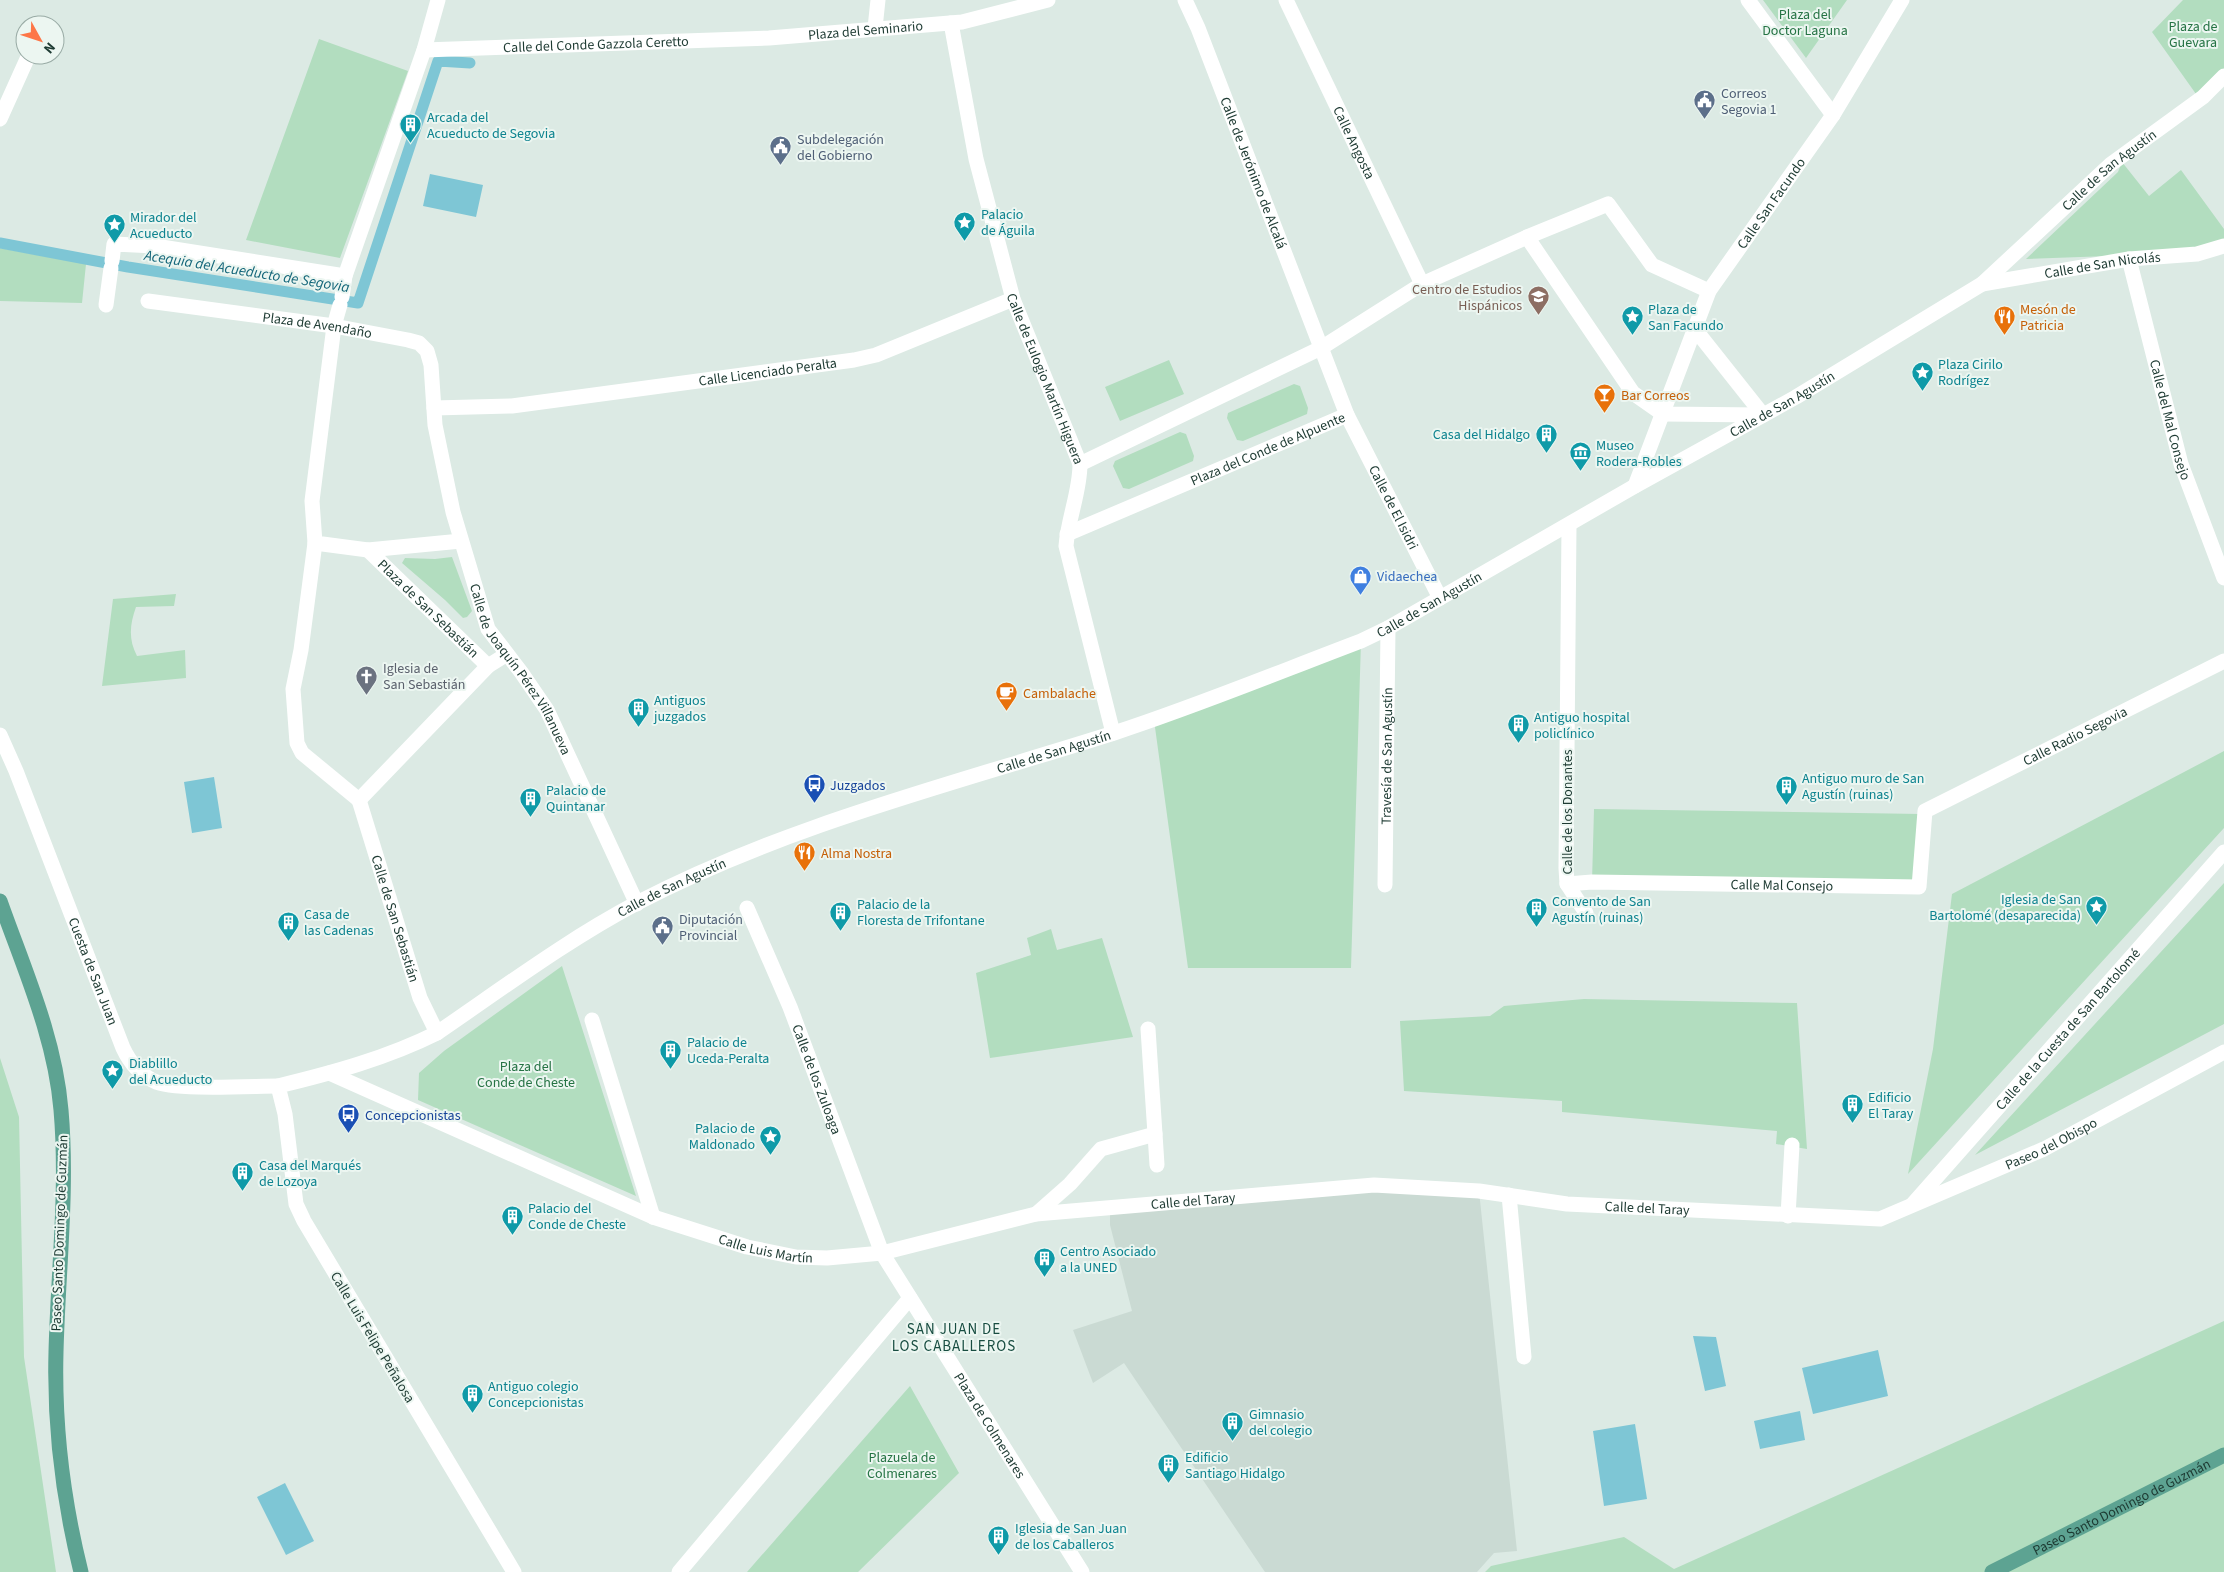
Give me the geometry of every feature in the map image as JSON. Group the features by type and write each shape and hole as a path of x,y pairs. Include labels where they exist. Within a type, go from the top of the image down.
{"main road":[{"name":"Paseo Santo Domingo de Guzmán","path":"0,901 54,1059 61,1108 64,1154 56,1353 58,1428 60,1466 82,1572"},
{"name":"Paseo Santo Domingo de Guzmán","path":"1992,1572 2224,1455"}],"street":[{"path":"359,800 302,753 297,743 293,689 301,650 315,543 312,501 334,326 345,276 424,50 438,0"},
{"path":"875,28 878,0"},
{"name":"Plaza del Seminario","path":"769,38 957,22 1048,0"},
{"name":"Calle de Jerónimo de Alcalá","path":"1185,0 1198,28 1321,348"},
{"name":"Calle Angosta","path":"1286,0 1422,284"},
{"path":"1748,0 1833,115 1902,0"},
{"name":"Calle de Eulogio Martín Higuera","path":"957,22 976,159 1013,299 1080,464 1080,479 1066,546 1114,733"},
{"name":"Calle del Conde Gazzola Ceretto","path":"424,50 769,38"},
{"path":"0,119 24,65"},
{"name":"Calle de San Agustín","path":"438,1033 568,944 637,904 724,862 822,824 1154,720 1361,641 1388,628 1863,358 1982,284 2111,164 2203,97 2224,76"},
{"name":"Calle San Facundo","path":"1709,291 1833,115"},
{"path":"1080,464 1321,348 1422,284 1527,237 1608,204 1652,266 1709,291 1635,486"},
{"path":"1527,237 1633,392 1662,414 1763,415"},
{"path":"106,305 114,244 140,245 345,276"},
{"name":"Calle de San Nicolás","path":"1982,284 2129,259 2196,254 2224,246"},
{"name":"Calle del Mal Consejo","path":"2129,259 2181,464 2224,578"},
{"name":"Calle Licenciado Peralta","path":"434,408 512,406 854,360 876,355 1013,299"},
{"name":"Plaza de Avendaño","path":"148,301 334,326 419,343 427,352 431,365 435,425"},
{"path":"1694,328 1763,415"},
{"name":"Plaza del Conde de Alpuente","path":"1067,534 1347,415 1321,348"},
{"name":"Calle de El Isidri","path":"1347,415 1440,598"},
{"name":"Calle de Joaquín Pérez Villanueva","path":"435,425 453,512 488,629 547,710 637,904"},
{"name":"Calle de los Donantes","path":"1569,525 1567,884 1586,913"},
{"name":"Plaza de San Sebastián","path":"315,543 368,550 461,541"},
{"name":"Plaza de San Sebastián","path":"368,550 488,666"},
{"name":"Travesía de San Agustín","path":"1385,885 1388,628"},
{"name":"Plaza de San Sebastián","path":"359,800 488,666 507,654"},
{"name":"Calle Radio Segovia","path":"1925,811 2224,662"},
{"name":"Cuesta de San Juan","path":"0,736 16,771 123,1048 131,1064 156,1082 182,1086 278,1086"},
{"name":"Calle de San Sebastián","path":"359,800 420,998 438,1033"},
{"name":"Calle Mal Consejo","path":"1567,884 1592,882 1919,888 1925,811"},
{"name":"Calle de la Cuesta de San Bartolomé","path":"1911,1206 2224,852"},
{"name":"Calle de los Zuloaga","path":"747,908 790,1007 882,1252"},
{"path":"592,1020 653,1217"},
{"path":"1148,1029 1157,1165"},
{"path":"278,1086 329,1073 418,1042 438,1033"},
{"name":"Paseo del Obispo","path":"1872,1220 1888,1216 2044,1149 2224,1052"},
{"path":"329,1073 653,1217"},
{"name":"Calle Luis Felipe Peñalosa","path":"278,1086 285,1114 296,1204 304,1221 514,1572"},
{"path":"1036,1214 1070,1184 1102,1149 1155,1134"},
{"path":"1788,1216 1792,1145"},
{"name":"Calle del Taray","path":"882,1252 1036,1214 1374,1185 1479,1191 1567,1204 1872,1220"},
{"path":"1509,1195 1524,1357"},
{"name":"Calle Luis Martín","path":"653,1217 747,1247 796,1257 856,1257 882,1252"},
{"name":"Plaza de Colmenares","path":"882,1252 1082,1572"},
{"path":"679,1572 910,1298"}],"shaded area":[{"path":"1374,1185 1479,1191 1517,1551 1494,1553 1477,1572 1265,1572 1124,1363 1093,1383 1073,1330 1132,1311 1110,1225 1110,1207"}],"green space":[{"name":"Plaza del Doctor Laguna","path":"1763,0 1847,0 1806,58"},
{"name":"Plaza de Guevara","path":"2183,0 2224,0 2224,86 2196,94 2152,32"},
{"path":"319,39 408,71 340,258 246,240"},
{"path":"2122,162 2149,196 2181,170 2224,229 2224,240 2184,251 2136,255 2026,259 2118,172"},
{"path":"0,248 86,264 82,303 0,301"},
{"path":"1169,360 1184,394 1120,421 1105,387"},
{"path":"1294,384 1300,386 1308,408 1307,414 1243,441 1237,440 1227,418 1228,413"},
{"path":"1180,432 1186,434 1194,456 1193,461 1129,489 1123,488 1113,466 1115,461"},
{"path":"452,557 472,611 467,617 463,618 402,563 405,558 435,559"},
{"path":"176,594 174,606 136,607 131,625 131,638 137,656 185,650 186,678 102,686 113,599"},
{"path":"1361,641 1351,968 1188,968 1154,720"},
{"path":"2224,751 2224,828 1908,1174 1933,1049 1952,894"},
{"path":"1594,809 1921,814 1919,887 1592,882"},
{"path":"2224,883 2224,1024 1975,1155"},
{"path":"1051,929 1057,950 1102,938 1133,1037 990,1058 976,973 1031,955 1027,938"},
{"name":"Plaza del Conde de Cheste","path":"562,966 636,1196 418,1100 419,1073 444,1051"},
{"path":"1584,999 1797,1003 1807,1149 1776,1144 1777,1131 1562,1112 1562,1101 1404,1091 1400,1021 1490,1016 1504,1006"},
{"path":"0,1058 19,1117 24,1357 56,1572 0,1572"},
{"path":"2224,1321 2224,1572 1485,1572 1491,1566 1624,1537 1674,1569"},
{"name":"Plazuela de Colmenares","path":"910,1386 959,1473 858,1572 747,1572"}],"water":[{"path":"430,174 483,185 476,217 423,206"},
{"path":"214,777 222,828 192,833 184,782"},
{"path":"1693,1336 1716,1337 1726,1386 1705,1391"},
{"path":"1878,1350 1888,1396 1813,1414 1802,1368"},
{"path":"1800,1411 1805,1440 1760,1449 1754,1421"},
{"path":"1635,1424 1647,1499 1604,1506 1593,1431"},
{"path":"285,1483 314,1541 286,1555 257,1497"}],"waterway":[{"name":"Acequia del Acueducto de Segovia","path":"0,243 128,267 358,303 438,61 470,63"}],"place":[{"name":"Correos Segovia 1","path":"1705,120"},
{"name":"Arcada del Acueducto de Segovia","path":"411,144"},
{"name":"Subdelegación del Gobierno","path":"781,166"},
{"name":"Palacio de Águila","path":"965,241"},
{"name":"Mirador del Acueducto","path":"114,244"},
{"name":"Centro de Estudios Hispánicos","path":"1538,316"},
{"name":"Plaza de San Facundo","path":"1632,336"},
{"name":"Mesón de Patricia","path":"2004,336"},
{"name":"Plaza Cirilo Rodrígez","path":"1922,391"},
{"name":"Bar Correos","path":"1605,414"},
{"name":"Casa del Hidalgo","path":"1546,453"},
{"name":"Museo Rodera-Robles","path":"1580,472"},
{"name":"Vidaechea","path":"1361,595"},
{"name":"Iglesia de San Sebastián","path":"367,695"},
{"name":"Cambalache","path":"1007,712"},
{"name":"Antiguos juzgados","path":"638,727"},
{"name":"Antiguo hospital policlínico","path":"1518,744"},
{"name":"Juzgados","path":"814,804"},
{"name":"Antiguo muro de San Agustín (ruinas)","path":"1786,805"},
{"name":"Palacio de Quintanar","path":"530,817"},
{"name":"Alma Nostra","path":"805,872"},
{"name":"Iglesia de San Bartolomé (desaparecida)","path":"2097,926"},
{"name":"Convento de San Agustín (ruinas)","path":"1536,928"},
{"name":"Palacio de la Floresta de Trifontane","path":"841,931"},
{"name":"Casa de las Cadenas","path":"288,941"},
{"name":"Diputación Provincial","path":"663,946"},
{"name":"Palacio de Uceda-Peralta","path":"671,1069"},
{"name":"Diablillo del Acueducto","path":"113,1090"},
{"name":"Edificio El Taray","path":"1852,1124"},
{"name":"Concepcionistas","path":"349,1134"},
{"name":"Palacio de Maldonado","path":"771,1155"},
{"name":"Casa del Marqués de Lozoya","path":"243,1192"},
{"name":"Palacio del Conde de Cheste","path":"512,1235"},
{"name":"Centro Asociado a la UNED","path":"1044,1278"},
{"name":"Antiguo colegio Concepcionistas","path":"472,1413"},
{"name":"Gimnasio del colegio","path":"1233,1441"},
{"name":"Edificio Santiago Hidalgo","path":"1169,1484"},
{"name":"Iglesia de San Juan de los Caballeros","path":"999,1555"}],"district":[{"name":"SAN JUAN DE LOS CABALLEROS","path":"954,1338"}]}
